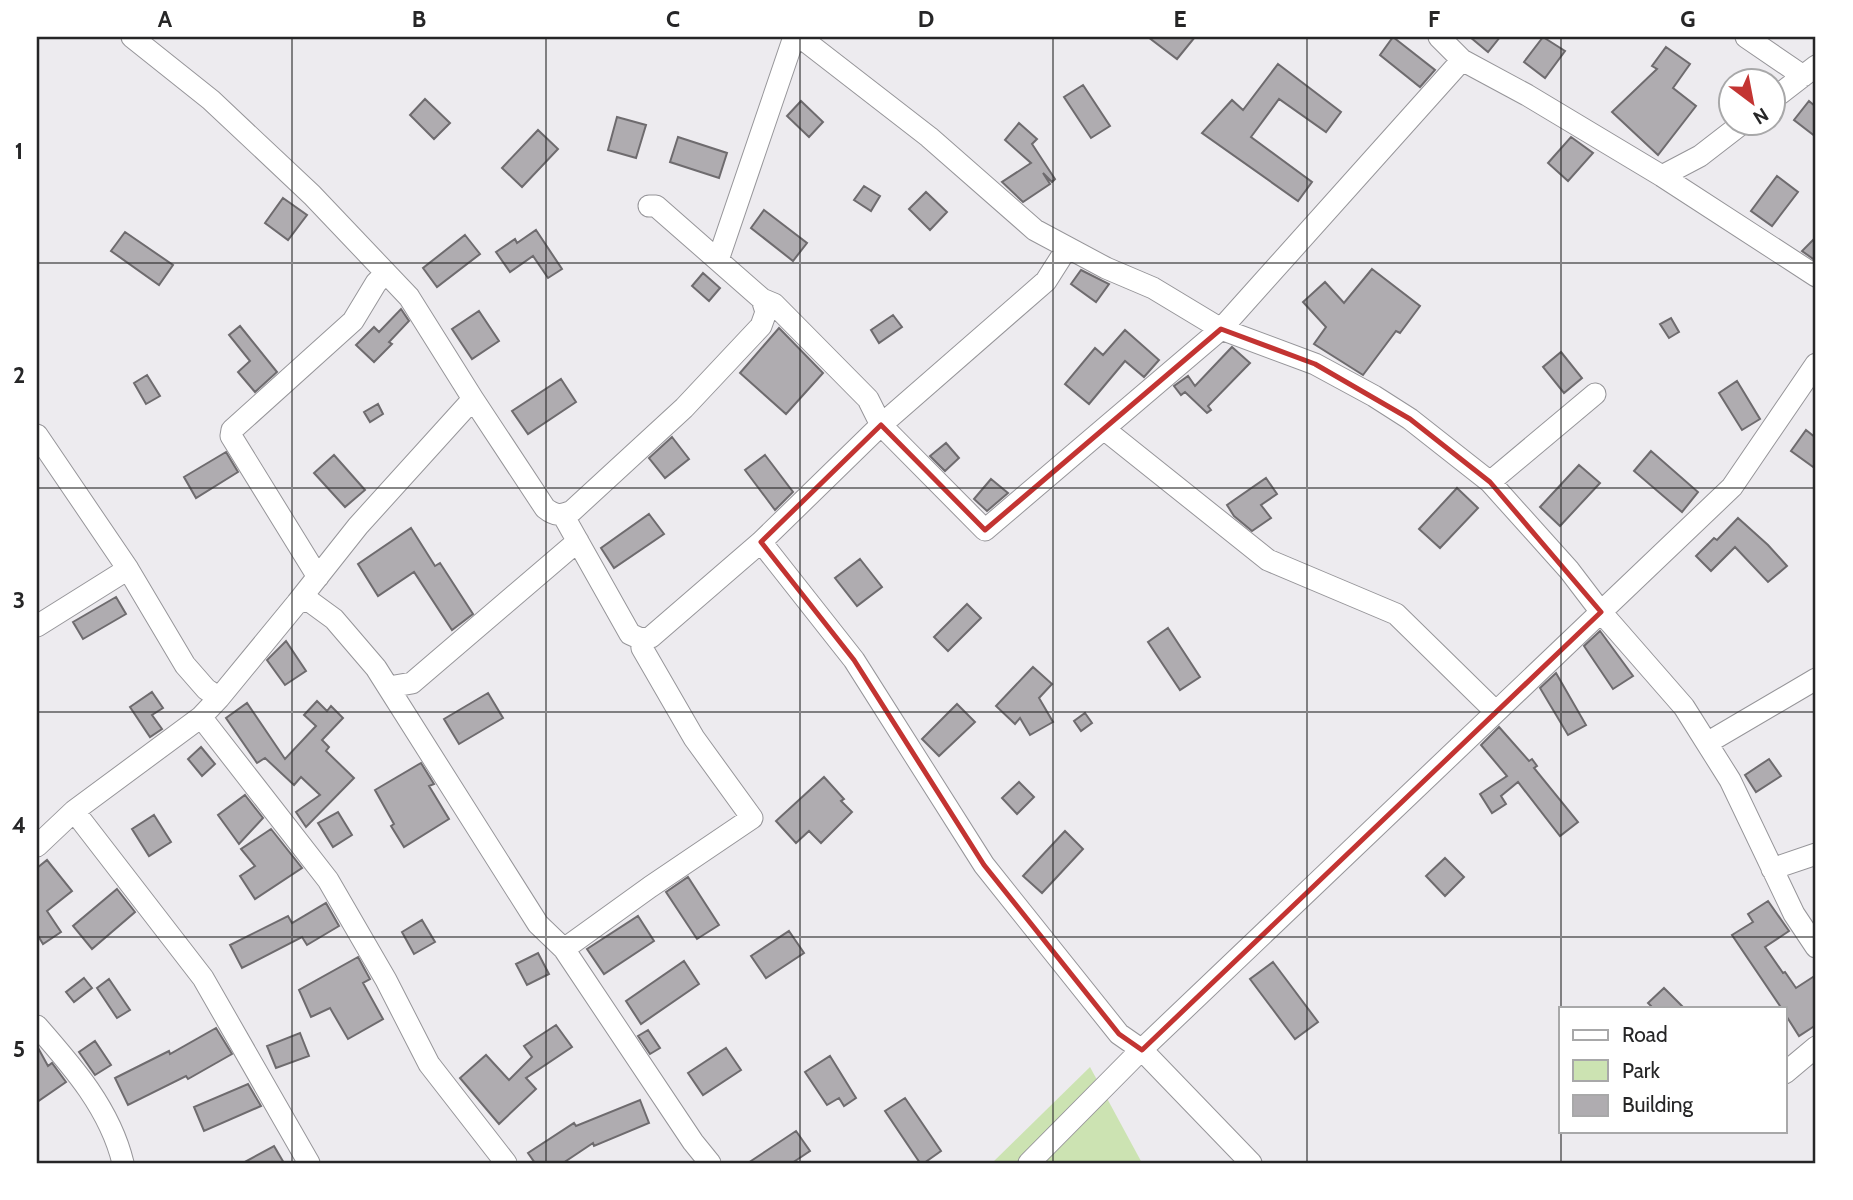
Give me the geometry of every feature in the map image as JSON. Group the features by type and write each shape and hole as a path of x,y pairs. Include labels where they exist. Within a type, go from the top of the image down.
{"street":[{"path":"132,37 211,100 312,195 409,297 545,508 553,514 563,515 572,511 684,408 761,326 766,312 762,299"},
{"path":"718,260 794,37"},
{"path":"800,37 929,136 1035,230 1153,289 1221,329 1315,364 1374,396 1410,419 1490,482 1569,570 1601,612 1684,707 1730,780 1794,914 1816,947"},
{"path":"1439,37 1462,60 1527,95 1662,176 1816,276"},
{"path":"1745,37 1810,71 1786,90"},
{"path":"649,206 656,206 762,299 774,304 868,399 881,425 985,530 1221,329 1462,60"},
{"path":"1662,176 1700,156 1726,136"},
{"path":"563,515 630,634 641,639 651,637 761,542 881,425 1046,281 1067,248"},
{"path":"318,577 231,436 232,430 353,321 386,273"},
{"path":"1029,1163 1142,1050 1732,487 1816,364"},
{"path":"1490,482 1595,394"},
{"path":"37,846 74,811 201,717 298,603 358,526 470,406 473,399"},
{"path":"1104,429 1268,560 1396,614 1496,712"},
{"path":"37,435 128,569 185,665 206,689 219,698"},
{"path":"389,687 412,682 578,541"},
{"path":"761,542 854,660 984,865 1119,1034 1142,1050 1251,1163"},
{"path":"37,626 128,569"},
{"path":"298,603 307,600 334,619 376,667 538,924 564,950 693,1143 710,1163"},
{"path":"564,950 650,887 752,818 694,738 642,648 641,639"},
{"path":"1707,743 1816,678"},
{"path":"201,717 328,880 386,980 429,1064 506,1163"},
{"path":"74,811 203,978 309,1163"},
{"path":"1772,869 1816,854"},
{"path":"37,1026 71,1065 105,1113 123,1163"},
{"path":"1786,1072 1816,1047"}],"highlighted area":[{"path":"1221,329 1315,364 1410,419 1490,482 1601,612 1142,1050 1119,1034 984,865 854,660 761,542 881,425 985,530"}],"green space":[{"path":"1090,1067 1142,1163 992,1163"}],"building":[{"path":"1148,37 1195,37 1177,59"},
{"path":"1393,37 1435,70 1420,87 1380,55"},
{"path":"1470,37 1500,37 1488,52"},
{"path":"1543,37 1565,51 1545,78 1524,62"},
{"path":"1666,47 1690,64 1673,88 1696,106 1658,155 1612,112 1657,69 1652,66"},
{"path":"1278,64 1341,112 1326,132 1279,99 1251,137 1312,182 1298,201 1202,133 1232,100 1243,110"},
{"path":"1083,85 1110,126 1091,138 1064,97"},
{"path":"425,99 450,123 434,139 410,115"},
{"path":"801,101 823,122 809,137 787,116"},
{"path":"1809,101 1816,107 1816,137 1794,120"},
{"path":"617,117 646,125 636,158 608,150"},
{"path":"1019,123 1037,139 1032,144 1055,179 1052,182 1043,173 1050,184 1023,202 1002,182 1031,163 1005,140"},
{"path":"538,130 558,149 522,187 502,168"},
{"path":"678,137 727,153 719,178 670,162"},
{"path":"1571,137 1593,153 1568,181 1548,163"},
{"path":"1777,176 1798,192 1772,226 1751,211"},
{"path":"864,186 880,196 871,211 854,200"},
{"path":"926,192 947,212 930,230 909,209"},
{"path":"283,198 307,215 288,240 265,223"},
{"path":"764,210 807,243 793,261 751,228"},
{"path":"536,230 562,269 548,278 533,256 510,272 496,252 515,239 517,243"},
{"path":"125,232 173,265 159,285 111,251"},
{"path":"465,235 480,254 437,287 423,268"},
{"path":"1816,237 1816,261 1802,251"},
{"path":"1372,269 1420,306 1400,333 1396,331 1363,375 1314,344 1326,327 1303,302 1325,282 1344,303"},
{"path":"1081,270 1109,284 1096,302 1071,284"},
{"path":"703,273 720,288 709,301 692,286"},
{"path":"401,309 409,321 374,362 356,345 374,327 379,332"},
{"path":"479,311 499,341 472,359 452,329"},
{"path":"893,315 902,327 879,343 871,330"},
{"path":"1671,318 1679,332 1669,338 1660,324"},
{"path":"240,326 277,372 255,392 238,372 250,361 229,335"},
{"path":"779,328 823,373 786,414 740,373"},
{"path":"1125,330 1159,360 1144,377 1125,361 1089,404 1065,384 1095,348 1103,355"},
{"path":"1232,347 1250,363 1208,406 1211,410 1207,413 1185,392 1181,395 1174,386 1188,376 1195,386"},
{"path":"1561,352 1582,378 1564,393 1543,367"},
{"path":"147,375 160,396 146,404 134,383"},
{"path":"561,379 576,402 528,434 512,411"},
{"path":"1737,381 1760,419 1742,430 1719,393"},
{"path":"378,404 383,414 370,422 364,412"},
{"path":"1806,430 1816,438 1816,469 1791,451"},
{"path":"672,437 689,459 665,478 649,458"},
{"path":"946,443 959,458 945,471 930,456"},
{"path":"1651,451 1698,492 1682,512 1634,471"},
{"path":"226,452 238,472 196,498 184,477"},
{"path":"334,455 365,490 345,507 314,473"},
{"path":"765,455 793,492 775,510 745,470"},
{"path":"1579,465 1600,483 1560,526 1540,507"},
{"path":"1266,478 1277,494 1261,505 1271,518 1252,531 1234,516 1227,505"},
{"path":"991,479 1008,493 987,511 974,499"},
{"path":"1457,488 1478,508 1440,548 1419,529"},
{"path":"649,514 664,534 614,568 601,548"},
{"path":"1738,518 1787,566 1768,582 1735,547 1711,571 1696,556 1714,538 1717,540"},
{"path":"411,528 435,566 440,563 473,614 452,630 414,572 378,596 358,564"},
{"path":"860,559 882,587 857,606 835,578"},
{"path":"116,597 126,614 83,639 73,622"},
{"path":"967,604 981,618 948,651 934,637"},
{"path":"1168,628 1200,677 1180,690 1148,642"},
{"path":"1600,631 1633,676 1613,689 1584,646"},
{"path":"286,641 306,671 285,685 267,660"},
{"path":"1033,667 1052,684 1039,698 1053,722 1030,735 1020,718 1015,724 996,706"},
{"path":"1556,673 1586,725 1568,735 1540,688"},
{"path":"152,692 163,708 152,715 162,729 150,737 130,707"},
{"path":"488,693 503,718 459,744 444,719"},
{"path":"317,701 327,711 331,706 343,718 322,740 329,747 326,751 354,778 306,827 296,812 320,795 301,777 294,785 265,758 257,763 226,718 247,703 285,759 316,726 304,715"},
{"path":"957,704 975,722 939,756 922,739"},
{"path":"1085,713 1092,723 1081,731 1074,721"},
{"path":"1499,727 1529,761 1532,759 1537,766 1534,768 1578,822 1560,836 1518,782 1501,796 1506,804 1492,813 1480,794 1507,776 1481,745"},
{"path":"201,747 215,764 202,776 188,759"},
{"path":"1769,759 1781,776 1756,792 1745,775"},
{"path":"421,763 434,784 429,786 449,819 404,847 375,790"},
{"path":"824,777 852,812 821,843 809,831 796,843 776,821"},
{"path":"1019,782 1034,797 1017,814 1002,798"},
{"path":"245,795 263,818 239,844 218,815"},
{"path":"338,812 352,835 333,847 318,823"},
{"path":"154,815 171,842 149,856 132,829"},
{"path":"271,829 302,868 255,899 240,876 255,866 241,849"},
{"path":"1065,831 1083,849 1042,893 1023,876"},
{"path":"1445,858 1464,877 1445,896 1426,876"},
{"path":"47,860 72,891 47,911 61,932 43,944 37,934 37,868"},
{"path":"688,877 719,925 697,939 666,892"},
{"path":"117,889 135,912 92,949 73,926"},
{"path":"1768,901 1789,931 1765,947 1796,988 1816,975 1816,1025 1799,1036 1786,1016 1786,1007 1781,1007 1732,935 1753,922 1748,914"},
{"path":"326,903 339,926 307,945 302,937 242,968 230,945 288,916 292,923"},
{"path":"638,916 654,941 604,974 587,949"},
{"path":"422,920 435,942 414,954 402,932"},
{"path":"789,931 804,953 766,978 751,956"},
{"path":"538,953 549,974 527,985 516,964"},
{"path":"358,957 370,979 363,983 383,1019 348,1039 330,1008 311,1017 299,990"},
{"path":"684,961 699,984 641,1024 626,1001"},
{"path":"1273,962 1318,1022 1295,1039 1250,979"},
{"path":"84,978 92,988 74,1002 66,992"},
{"path":"109,979 130,1010 117,1018 97,988"},
{"path":"1664,988 1683,1007 1652,1007 1648,1003"},
{"path":"556,1025 572,1047 526,1078 536,1089 499,1124 460,1078 486,1055 509,1080 532,1057 524,1046"},
{"path":"216,1028 232,1054 188,1079 186,1076 128,1105 115,1078 169,1051 170,1054"},
{"path":"648,1030 660,1048 650,1054 638,1036"},
{"path":"300,1033 309,1056 276,1068 267,1046"},
{"path":"95,1041 111,1065 95,1075 79,1052"},
{"path":"37,1046 48,1066 52,1063 66,1082 37,1102"},
{"path":"726,1048 741,1070 703,1095 688,1073"},
{"path":"830,1056 856,1098 844,1106 839,1098 827,1105 805,1072"},
{"path":"248,1084 261,1106 204,1131 194,1107"},
{"path":"905,1098 941,1151 924,1163 920,1163 885,1111"},
{"path":"640,1100 649,1123 594,1146 593,1143 563,1163 535,1163 528,1153 574,1123 576,1126"},
{"path":"796,1131 810,1151 792,1163 748,1163"},
{"path":"274,1146 284,1163 243,1163"}]}
